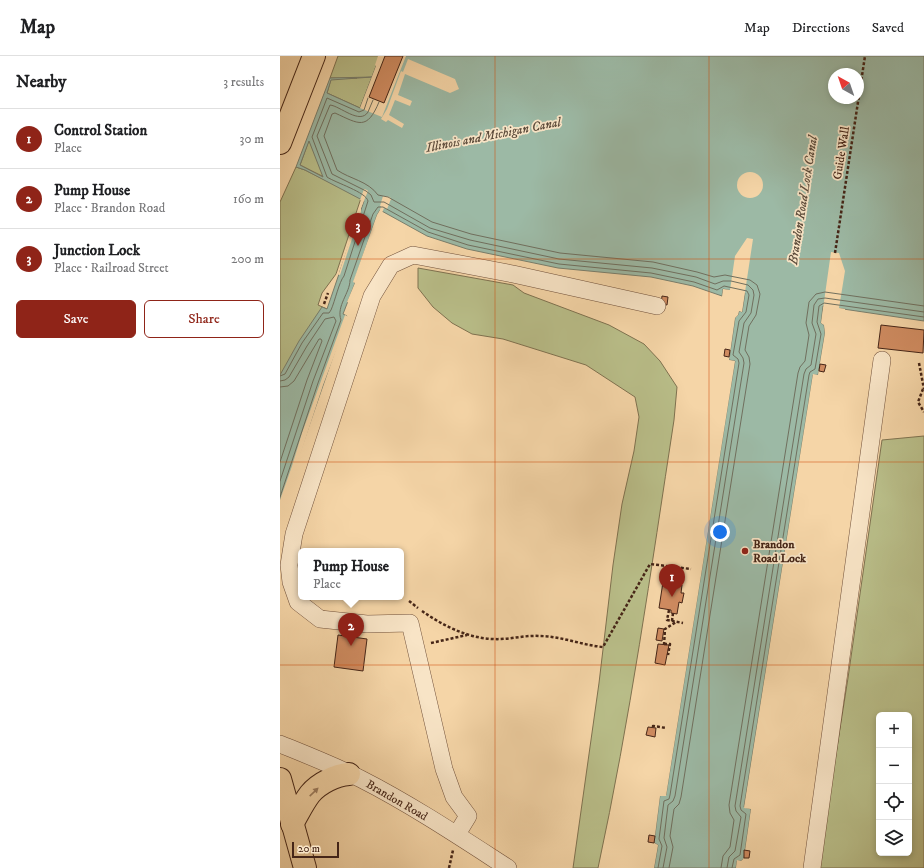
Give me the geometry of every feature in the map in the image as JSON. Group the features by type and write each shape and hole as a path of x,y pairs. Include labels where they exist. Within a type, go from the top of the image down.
{"main road":[{"path":"280,143 314,56"},
{"path":"292,824 311,793 326,781 341,775 350,774"},
{"path":"280,779 305,868"}],"street":[{"path":"456,834 468,816 454,797 444,769 410,623 367,624 320,619 298,602 291,582 289,565 294,534 372,296 391,265 413,255 513,274 657,306"},
{"path":"812,868 882,360"},
{"name":"Brandon Road","path":"280,744 350,774 397,798 508,868"}],"path":[{"name":"Guide Wall","path":"835,253 865,56"},
{"path":"324,304 328,293"},
{"path":"919,363 924,389 918,402 924,412"},
{"path":"409,601 440,622 467,634 494,640 539,636 603,647 650,564 691,569"},
{"path":"670,583 672,566"},
{"path":"678,580 679,568"},
{"path":"669,610 668,620 683,623"},
{"path":"673,614 674,621"},
{"path":"668,654 670,644 664,644 665,629 674,621"},
{"path":"415,647 467,634"},
{"path":"652,727 666,728"}],"green space":[{"path":"338,56 380,56 360,108 327,93 331,79 357,78 330,78"},
{"path":"309,140 324,177 300,165"},
{"path":"296,167 361,198 336,274 322,293 318,305 327,309 280,510 280,202"},
{"path":"418,268 513,285 524,293 609,325 644,344 660,361 677,387 674,420 639,645 610,812 598,868 573,868 599,683 613,565 622,504 634,451 639,417 635,397 586,365 503,339 472,334 452,323 433,307 418,288"},
{"path":"924,436 924,868 818,868 848,678 882,440"}],"water":[{"path":"380,56 924,56 924,321 823,306 821,323 824,325 825,333 818,375 813,375 744,807 751,809 744,858 741,861 737,861 736,868 654,868 658,845 654,843 660,795 666,795 735,361 729,360 735,318 739,311 742,312 745,293 723,289 722,296 693,286 651,277 558,268 467,249 427,236 380,210 343,314 347,316 280,510 280,375 299,341 322,307 327,309 364,201 305,170 296,167 330,78 372,77","holes":["372,77 360,108 327,93 331,80","309,141 323,177 300,165"]}],"pier":[{"path":"378,56 406,56 382,117 360,108 376,66"},
{"path":"408,59 455,79 459,89 450,93 405,74 398,95 412,101 410,106 395,100 389,115 404,124 402,128 388,120 386,122 381,119 387,109 401,71 403,72"},
{"path":"750,172 759,176 763,185 759,194 750,198 741,194 737,185 741,176"},
{"path":"364,189 368,191 361,208 340,275 336,274 339,273 362,201 360,200"},
{"path":"383,196 390,197 391,199 387,209 384,208 378,217 356,281 357,284 349,303 347,302 355,283 353,282 380,210"},
{"path":"747,238 753,239 742,312 739,311 735,318 729,360 735,361 666,796 660,796 654,843 658,845 654,868 652,868 656,846 653,846 652,843 658,795 665,794 733,363 728,362 727,360 733,318 737,314 738,310 740,310 742,295 725,292 724,297 722,298 723,289 730,290 735,256"},
{"path":"831,252 839,253 845,271 839,308 845,309 845,311 825,309 823,322 826,325 827,333 820,376 814,377 747,806 752,807 753,809 745,858 739,863 738,868 736,868 737,860 741,861 744,858 751,809 744,808 813,374 818,375 825,333 824,325 821,323"},
{"path":"345,315 349,317 323,385 282,511 280,512 280,500 302,433"}],"building":[{"path":"385,56 403,56 384,103 369,97"},
{"path":"662,296 668,297 667,305 661,304"},
{"path":"881,325 924,330 923,353 878,348"},
{"path":"725,349 730,350 729,357 724,356"},
{"path":"820,364 826,365 824,372 819,371"},
{"path":"675,580 681,581 681,593 684,593 682,603 679,602 677,614 671,613 671,610 659,608 663,582 675,584"},
{"path":"658,628 664,629 662,641 656,640"},
{"path":"338,635 367,639 363,671 334,667"},
{"path":"658,644 669,645 665,665 655,663"},
{"path":"648,727 656,728 655,737 646,735"},
{"path":"649,835 655,836 654,843 648,842"},
{"path":"744,850 750,851 749,858 744,858"}],"place":[{"name":"Junction Lock","path":"358,246"},
{"name":"Brandon Road Lock","path":"745,551"},
{"name":"Control Station","path":"672,597"},
{"name":"Pump House","path":"351,646"}],"water label":[{"name":"Illinois and Michigan Canal","path":"493,134"},
{"name":"Brandon Road Lock Canal","path":"802,200"}]}
